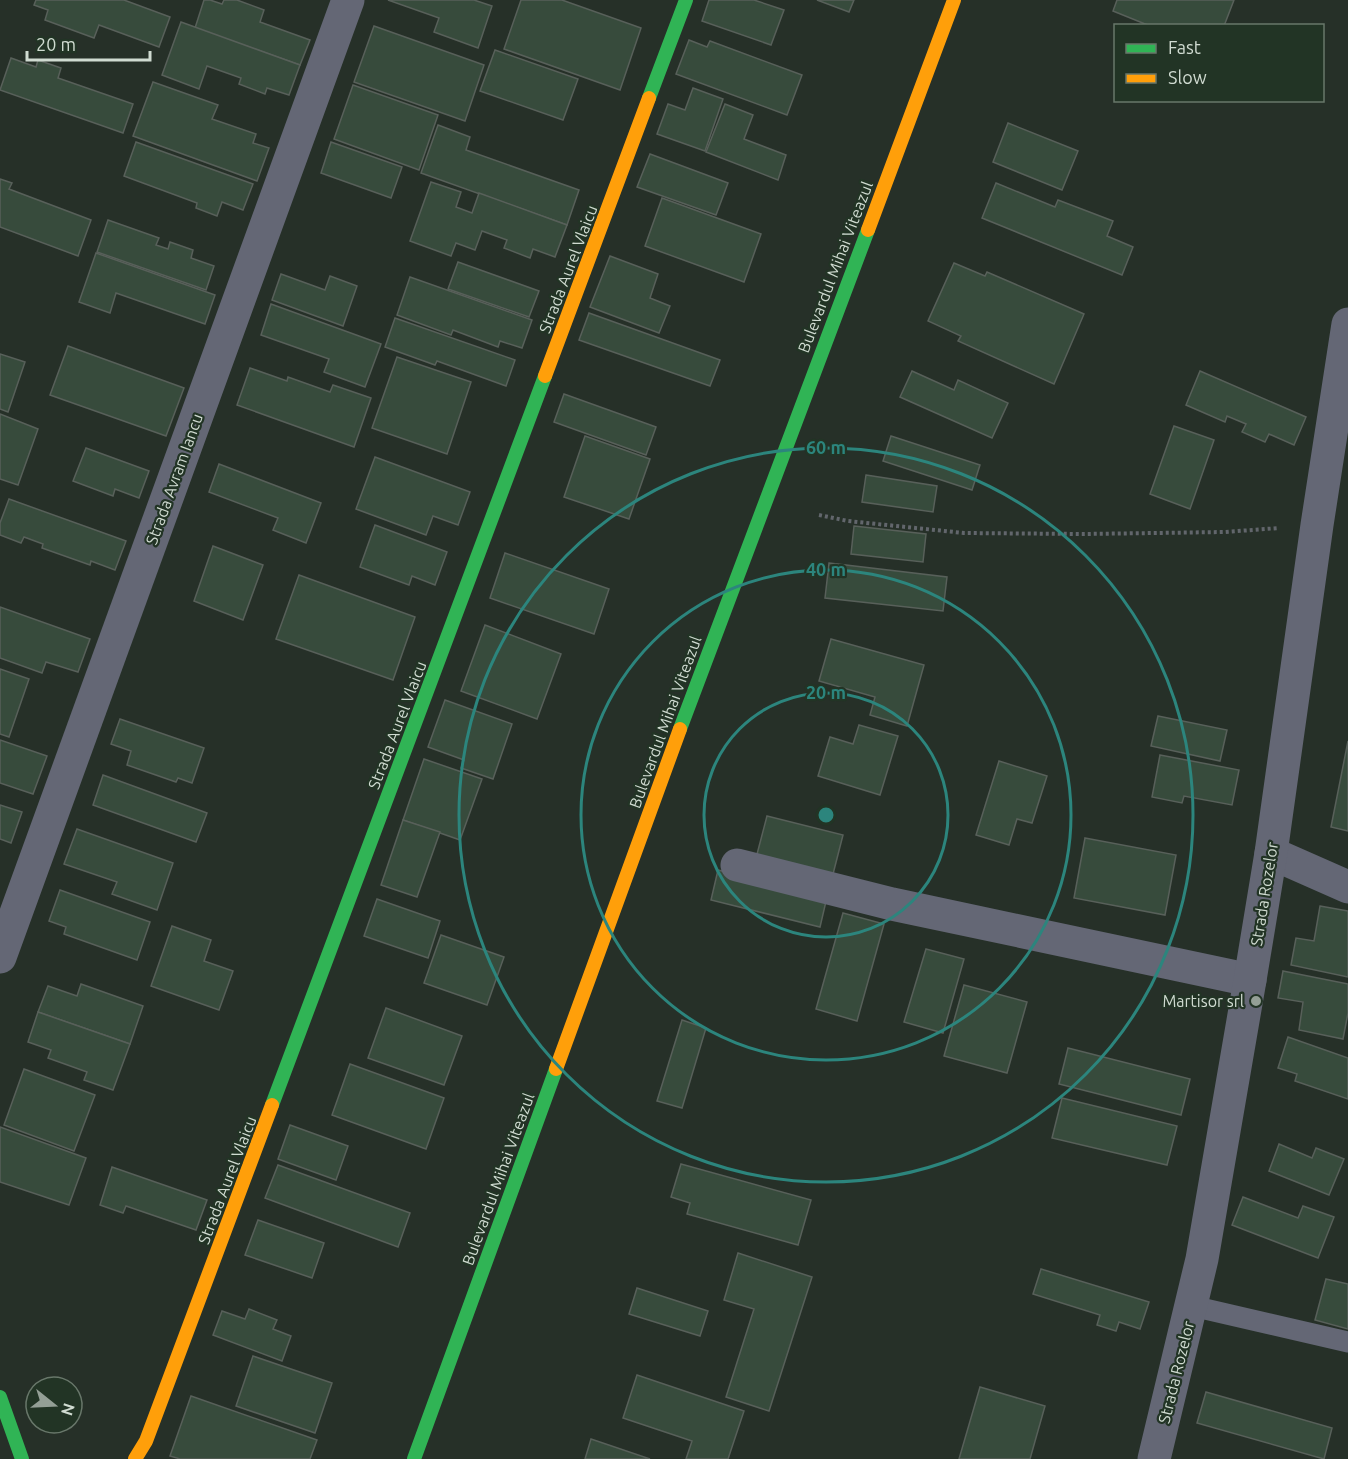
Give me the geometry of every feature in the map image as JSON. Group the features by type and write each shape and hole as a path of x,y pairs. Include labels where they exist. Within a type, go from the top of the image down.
{"main road":[{"name":"Strada Aurel Vlaicu","path":"135,1459 147,1441 686,0"},
{"name":"Bulevardul Mihai Viteazul","path":"414,1459 648,814 954,0"},
{"path":"0,1397 22,1459"}],"street":[{"name":"Strada Avram Iancu","path":"0,957 348,0"},
{"name":"Strada Rozelor","path":"1154,1459 1192,1306 1204,1247 1250,980 1271,854 1348,324"},
{"path":"1271,854 1348,886"},
{"path":"736,865 892,904 1250,980"}],"lane":[{"path":"1192,1306 1348,1342"}],"path":[{"path":"819,515 848,521 964,533 1225,532 1317,525"}],"building":[{"path":"36,0 124,0 170,17 159,47 99,25 94,38 45,20 48,10 34,5"},
{"path":"204,0 222,4 224,0 237,0 264,10 260,22 310,40 300,65 195,28"},
{"path":"388,0 474,0 492,6 478,48 434,32 439,18"},
{"path":"521,0 562,0 641,28 620,90 504,49"},
{"path":"709,0 754,0 784,10 771,45 702,21"},
{"path":"817,0 854,0 849,12"},
{"path":"1117,0 1234,0 1225,24 1145,24 1113,11"},
{"path":"181,22 300,65 289,95 267,88 265,94 239,84 241,78 207,66 199,89 162,75"},
{"path":"374,26 484,65 465,121 354,82"},
{"path":"689,40 707,47 710,41 802,75 787,115 676,74"},
{"path":"495,50 578,79 563,120 480,91"},
{"path":"11,58 36,67 38,60 61,68 58,78 133,104 123,133 0,90"},
{"path":"153,82 218,105 212,119 256,134 253,143 269,148 257,181 133,136"},
{"path":"353,85 438,115 419,170 334,139"},
{"path":"693,88 723,99 705,151 657,134 668,104 685,110"},
{"path":"725,104 753,115 744,139 786,155 778,180 706,152"},
{"path":"1008,123 1078,151 1062,190 993,162"},
{"path":"438,125 470,137 466,150 579,190 567,225 421,173"},
{"path":"136,142 253,184 243,210 222,202 217,216 196,208 197,203 124,176"},
{"path":"331,142 402,167 391,198 321,173"},
{"path":"650,154 728,183 716,215 637,187"},
{"path":"0,179 12,183 9,189 91,220 78,256 0,227"},
{"path":"431,182 461,192 456,207 472,213 479,193 567,225 555,257 533,249 530,258 504,248 507,240 482,231 475,250 456,243 451,256 410,241"},
{"path":"996,183 1055,207 1058,200 1113,221 1107,236 1133,247 1122,275 982,218"},
{"path":"662,198 761,234 744,282 645,246"},
{"path":"108,220 159,238 156,245 168,249 170,242 193,250 191,258 214,266 206,290 97,252"},
{"path":"96,253 215,295 205,324 116,293 110,313 79,302"},
{"path":"610,256 658,274 650,298 670,306 659,333 590,307"},
{"path":"458,262 539,291 529,317 448,289"},
{"path":"954,263 985,276 987,272 1084,314 1054,384 958,341 961,336 928,321"},
{"path":"281,274 325,290 330,276 357,286 343,326 272,300"},
{"path":"410,277 532,320 522,348 500,341 498,347 453,330 451,335 397,315"},
{"path":"271,304 381,344 365,387 324,372 329,359 261,335"},
{"path":"589,313 720,360 710,386 579,340"},
{"path":"395,318 515,360 506,386 437,361 435,365 385,347"},
{"path":"68,346 184,388 166,436 50,395"},
{"path":"0,354 25,362 8,412 0,409"},
{"path":"397,357 471,382 447,454 372,428"},
{"path":"250,368 287,381 288,377 330,392 333,385 371,398 354,447 237,405"},
{"path":"912,371 954,390 958,380 1008,403 992,438 900,397"},
{"path":"1200,371 1306,417 1294,445 1269,434 1265,442 1242,432 1246,424 1227,416 1225,422 1186,405"},
{"path":"564,394 656,427 646,455 554,422"},
{"path":"0,414 38,429 18,485 0,479"},
{"path":"1174,426 1214,440 1190,509 1150,494"},
{"path":"585,436 650,459 629,519 564,497"},
{"path":"891,436 980,465 972,490 883,461"},
{"path":"86,448 149,471 139,498 115,489 113,496 73,481"},
{"path":"375,457 470,492 458,525 433,516 426,535 356,509"},
{"path":"219,464 321,503 306,543 273,530 278,518 209,492"},
{"path":"866,475 937,486 933,512 862,502"},
{"path":"9,499 126,541 115,570 91,561 90,565 42,548 43,544 24,537 21,543 0,535 0,523"},
{"path":"375,525 447,552 435,585 412,576 409,585 360,567"},
{"path":"854,526 926,534 923,562 851,554"},
{"path":"213,546 263,565 243,620 194,601"},
{"path":"505,553 609,589 594,634 490,598"},
{"path":"829,563 947,577 943,611 825,598"},
{"path":"299,575 415,617 393,680 276,639"},
{"path":"0,607 90,639 78,672 46,662 42,673 0,658"},
{"path":"485,625 561,654 537,719 461,691"},
{"path":"831,639 924,665 907,726 870,715 875,697 819,681"},
{"path":"0,669 29,679 9,737 0,734"},
{"path":"445,700 512,724 493,779 461,768 464,760 428,747"},
{"path":"1158,716 1227,730 1220,761 1151,746"},
{"path":"120,719 204,748 192,783 178,778 176,782 127,765 131,751 111,744"},
{"path":"859,725 898,736 880,795 818,776 830,737 853,744"},
{"path":"0,740 47,756 33,794 0,783"},
{"path":"1348,741 1348,831 1331,827"},
{"path":"1160,755 1239,770 1232,805 1184,796 1182,803 1152,797"},
{"path":"424,759 482,779 460,840 403,820"},
{"path":"999,761 1047,776 1032,823 1017,819 1009,845 976,835"},
{"path":"103,775 207,813 196,842 93,805"},
{"path":"0,805 22,812 11,843 0,839"},
{"path":"767,816 843,835 832,878 756,858"},
{"path":"403,820 440,832 417,897 381,885"},
{"path":"77,829 173,863 157,910 112,894 117,882 64,864"},
{"path":"1085,838 1176,855 1165,915 1074,898"},
{"path":"718,870 827,897 820,927 711,900"},
{"path":"60,890 150,922 137,960 64,934 66,927 49,921"},
{"path":"377,899 440,921 428,958 364,936"},
{"path":"1320,906 1348,911 1348,977 1291,965 1296,938 1314,941"},
{"path":"843,913 884,924 857,1021 816,1009"},
{"path":"172,926 211,940 204,961 233,971 219,1010 151,986"},
{"path":"441,935 504,957 487,1005 424,983"},
{"path":"926,949 964,959 943,1033 904,1022"},
{"path":"1283,971 1348,984 1348,1013 1343,1039 1299,1030 1303,1002 1278,998"},
{"path":"81,984 143,1006 130,1044 38,1012 48,986 77,996"},
{"path":"964,985 1027,1002 1007,1073 944,1056"},
{"path":"386,1008 462,1036 444,1085 368,1058"},
{"path":"38,1012 130,1044 113,1090 84,1080 87,1072 48,1058 51,1050 28,1042"},
{"path":"682,1020 706,1028 682,1108 657,1101"},
{"path":"1288,1037 1348,1058 1348,1099 1295,1081 1297,1074 1278,1068"},
{"path":"1068,1048 1190,1079 1181,1115 1059,1084"},
{"path":"350,1064 444,1098 426,1149 332,1115"},
{"path":"24,1069 95,1095 74,1151 4,1125"},
{"path":"1062,1098 1177,1126 1167,1165 1052,1138"},
{"path":"290,1125 348,1146 336,1180 278,1159"},
{"path":"0,1127 86,1158 69,1205 0,1182"},
{"path":"1279,1144 1312,1158 1316,1148 1344,1159 1329,1195 1269,1171"},
{"path":"681,1164 811,1200 798,1245 687,1214 690,1203 671,1197"},
{"path":"278,1165 410,1213 398,1247 265,1198"},
{"path":"112,1167 207,1200 196,1230 126,1206 123,1213 100,1205"},
{"path":"1243,1197 1298,1218 1303,1206 1334,1217 1318,1258 1232,1225"},
{"path":"258,1220 324,1243 312,1278 245,1255"},
{"path":"738,1253 812,1277 769,1411 726,1397 754,1309 724,1300"},
{"path":"1041,1269 1149,1302 1140,1329 1119,1322 1116,1331 1097,1325 1100,1315 1033,1294"},
{"path":"1326,1279 1348,1284 1348,1329 1315,1320"},
{"path":"637,1288 708,1311 700,1336 629,1314"},
{"path":"249,1309 277,1320 273,1329 291,1336 282,1361 213,1335 222,1311 245,1319"},
{"path":"253,1356 332,1383 315,1433 236,1406"},
{"path":"637,1375 744,1411 728,1459 686,1459 692,1441 623,1418"},
{"path":"980,1387 1045,1406 1030,1459 959,1459"},
{"path":"1206,1392 1332,1428 1324,1459 1197,1423"},
{"path":"191,1396 317,1440 310,1459 180,1459 170,1456"},
{"path":"591,1439 650,1459 585,1459"}],"traffic: fast":[{"path":"649,98 686,0"},
{"path":"680,729 868,230"},
{"path":"272,1105 545,376"},
{"path":"414,1459 556,1069"},
{"path":"0,1397 22,1459"}],"traffic: slow":[{"path":"868,230 954,0"},
{"path":"545,376 649,98"},
{"path":"556,1069 680,729"},
{"path":"135,1459 146,1441 272,1105"}],"place":[{"name":"Martisor srl","path":"1256,1001"}]}
